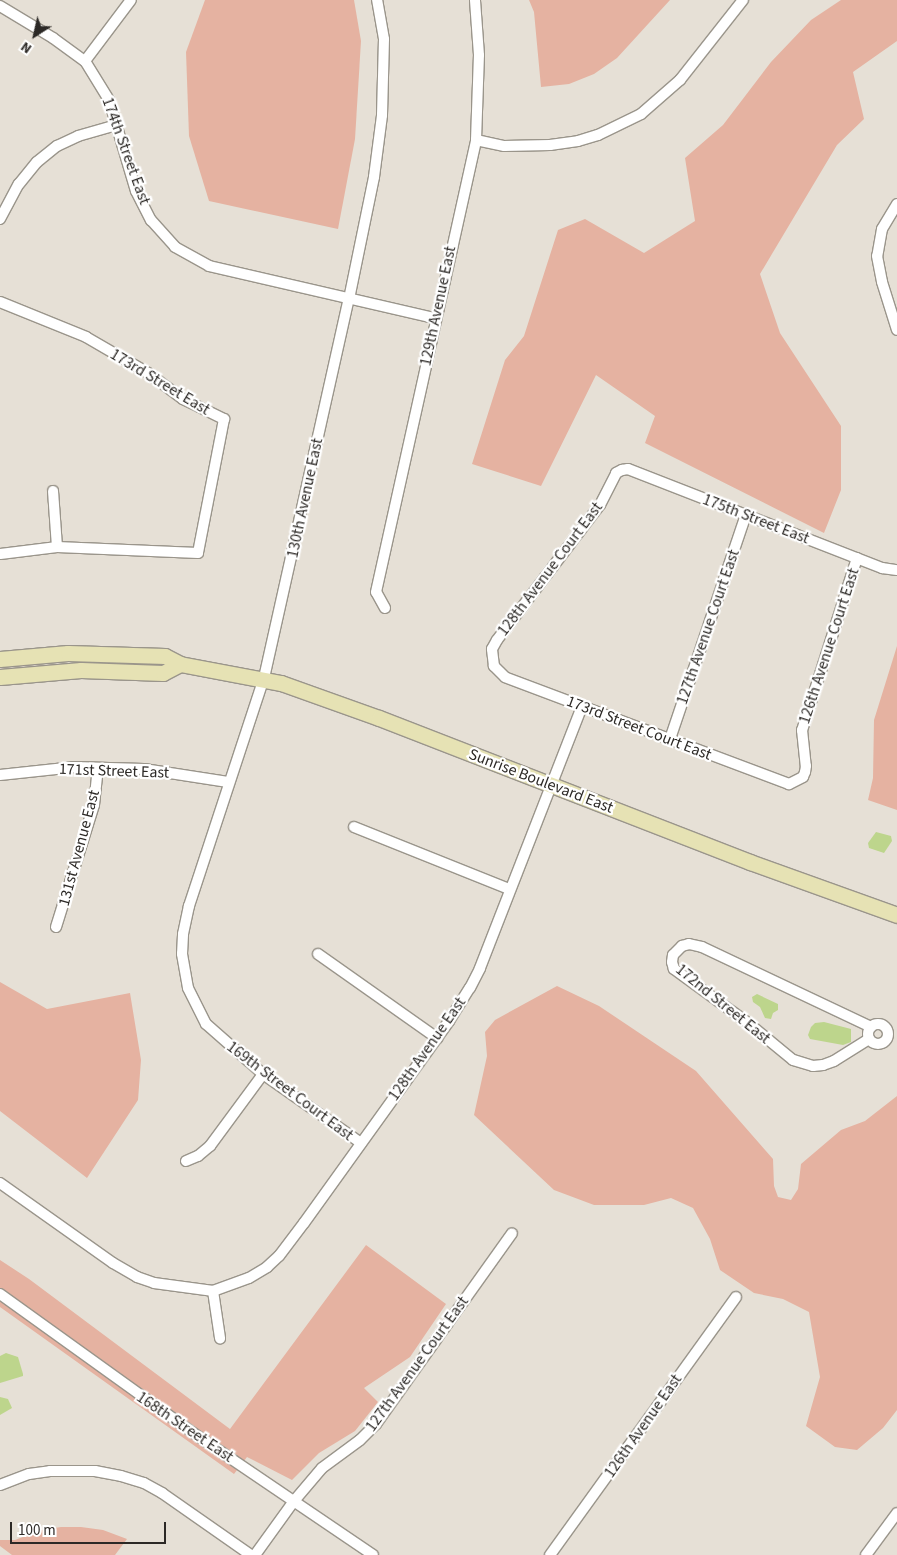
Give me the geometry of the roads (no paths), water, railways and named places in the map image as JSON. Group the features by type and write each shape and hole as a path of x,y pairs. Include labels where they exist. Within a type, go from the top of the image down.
{"street":[{"path":"85,61 131,0"},
{"name":"130th Avenue East","path":"188,988 182,954 183,934 189,906 228,782 264,678 349,299 374,177 382,115 384,39 377,0"},
{"name":"129th Avenue East","path":"384,608 376,592 435,318 476,140 479,54 474,0"},
{"path":"476,140 504,146 550,145 578,141 598,135 641,114 680,80 743,0"},
{"name":"174th Street East","path":"0,6 53,38 85,61 109,100 136,191 151,220 175,247 209,266 435,318"},
{"path":"0,219 19,184 37,162 64,142 116,125"},
{"path":"897,204 882,229 877,256 882,282 897,330"},
{"name":"173rd Street East","path":"0,302 86,336 148,373 183,399 224,419 198,553 57,547"},
{"name":"175th Street East","path":"616,473 628,469 882,568 897,570"},
{"name":"128th Avenue Court East","path":"494,666 492,649 497,640 600,505 616,473"},
{"path":"0,554 57,547 53,491"},
{"name":"127th Avenue Court East","path":"670,739 746,515"},
{"name":"126th Avenue Court East","path":"789,784 803,777 805,772 802,730 857,558"},
{"name":"Sunrise Boulevard East","path":"0,659 68,652 108,652 164,656 180,664 264,678 362,711 750,862 897,915"},
{"path":"0,677 81,670 163,673 180,664"},
{"name":"173rd Street Court East","path":"494,666 505,677 789,784"},
{"name":"128th Avenue East","path":"213,1291 249,1278 267,1267 279,1256 437,1038 470,988 480,968 509,889 582,706"},
{"name":"131st Avenue East","path":"56,927 94,805 98,768"},
{"name":"171st Street East","path":"0,775 45,769 144,769 228,782"},
{"path":"354,828 509,889"},
{"name":"172nd Street East","path":"869,1039 834,1061 823,1065 813,1066 793,1060 748,1023 674,969 673,956 682,946 688,944 702,947 871,1026"},
{"path":"318,954 437,1038"},
{"name":"169th Street Court East","path":"188,988 206,1024 263,1074 361,1143"},
{"path":"880,1024 887,1029 886,1039 881,1043 874,1043 869,1039 868,1032 871,1026 880,1024"},
{"path":"887,1029 897,1025"},
{"path":"186,1161 198,1156 210,1146 263,1074"},
{"path":"0,1183 113,1263 137,1277 171,1287 213,1291 220,1338"},
{"name":"127th Avenue Court East","path":"256,1555 294,1501 322,1468 360,1440 376,1424 512,1233"},
{"name":"168th Street East","path":"0,1294 128,1387 371,1554"},
{"name":"126th Avenue East","path":"550,1555 736,1297"},
{"path":"0,1485 29,1474 50,1471 95,1471 144,1483 162,1493 251,1555"},
{"path":"866,1555 897,1513"}]}
